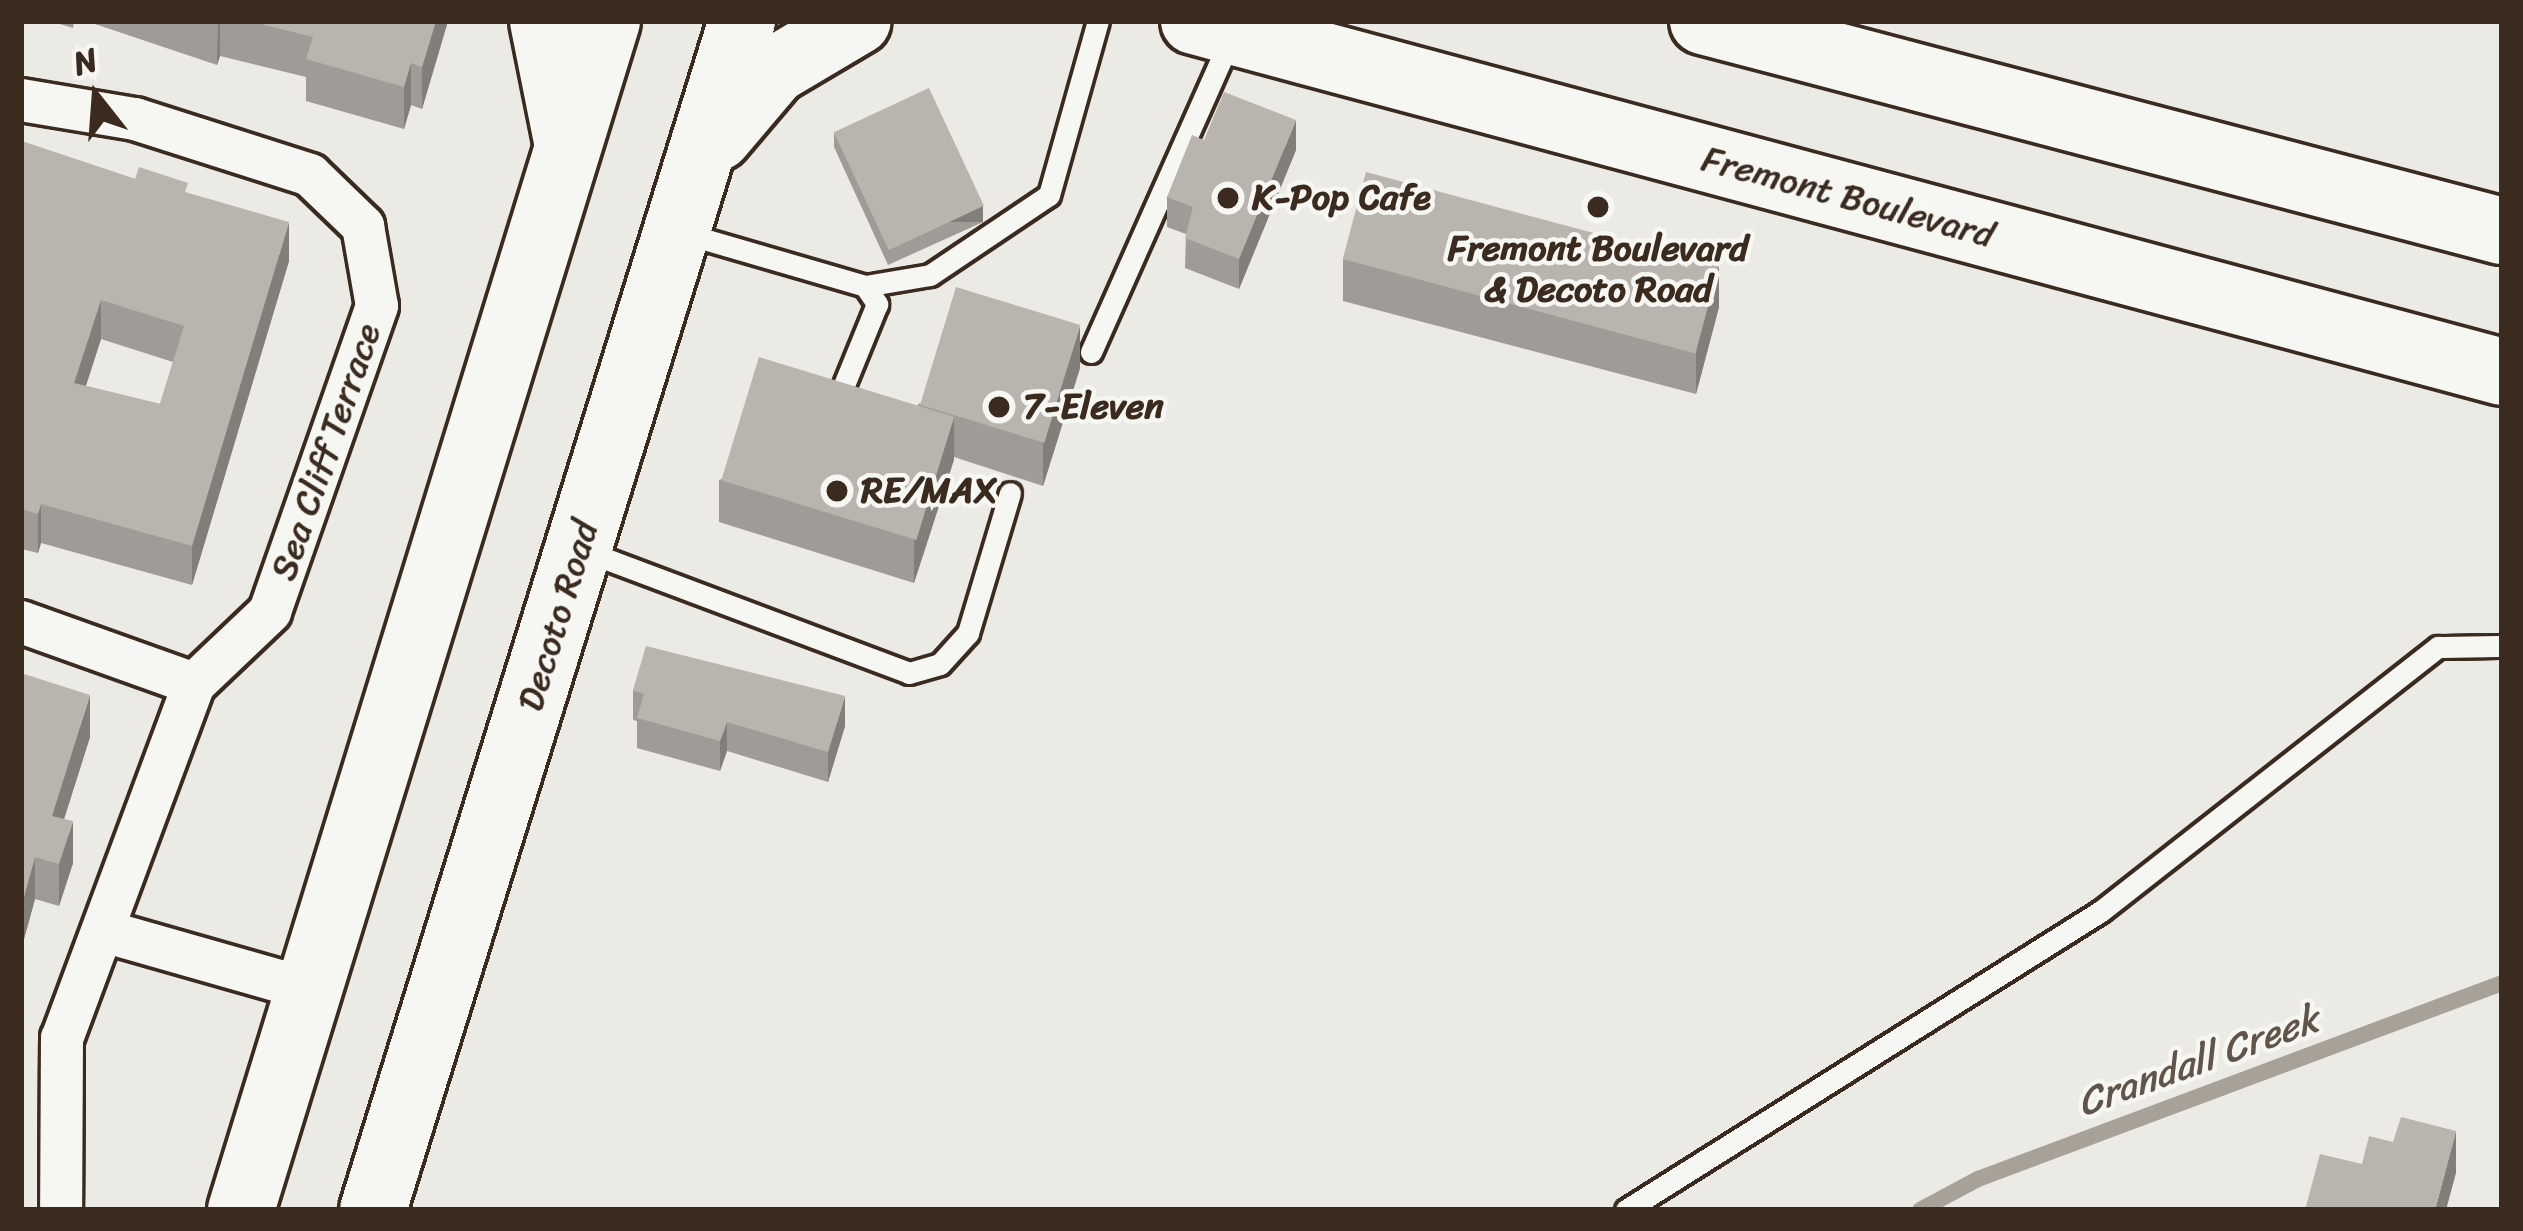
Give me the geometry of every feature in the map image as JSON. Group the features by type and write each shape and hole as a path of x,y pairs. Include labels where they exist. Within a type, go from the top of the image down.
{"main road":[{"path":"543,21 568,148"},
{"path":"241,1210 607,21"},
{"name":"Decoto Road","path":"373,1210 742,21"},
{"path":"700,158 775,70 857,21"},
{"path":"1703,21 1830,37 2502,231"},
{"name":"Fremont Boulevard","path":"1214,26 2502,372"}],"street":[{"name":"Sea Cliff Terrace","path":"21,100 135,119 310,175 363,226 377,306 270,612 194,684 107,932 62,1038 48,1183"},
{"path":"21,622 194,684"},
{"path":"107,932 310,990"}],"lane":[{"path":"676,231 865,286 930,275 1049,195 1098,21"},
{"path":"1091,352 1214,26"},
{"path":"841,392 877,304 865,286"},
{"path":"579,549 909,673 940,664 968,633 1010,493"},
{"path":"1626,1210 2101,911 2438,647 2502,646"}],"building":[{"path":"249,21 436,21 422,67 411,63 404,87 306,59 313,37"},
{"path":"929,88 984,206 889,250 834,132"},
{"name":"K-Pop Cafe","path":"1224,92 1296,120 1239,259 1185,238 1193,207 1167,197 1192,135 1204,140"},
{"path":"21,141 135,179 139,167 188,183 185,192 289,222 192,546 41,504 38,514 21,509","holes":["101,300 184,326 160,404 74,383"]},
{"path":"1366,172 1719,266 1695,353 1343,259"},
{"name":"7-Eleven","path":"956,287 1080,325 1044,443 920,405"},
{"name":"RE/MAX","path":"759,357 954,417 916,540 721,480"},
{"path":"646,646 845,696 828,752 727,722 720,741 637,718 644,694 633,690"},
{"path":"21,673 90,695 52,816 73,821 59,864 35,857 21,908"},
{"path":"2401,1117 2456,1131 2435,1210 2305,1210 2320,1154 2362,1164 2369,1136 2393,1142"}],"waterway":[{"name":"Crandall Creek","path":"1920,1210 1978,1179 2502,983"}],"place":[{"name":"K-Pop Cafe","path":"1228,198"},
{"name":"Fremont Boulevard & Decoto Road","path":"1598,207"},
{"name":"7-Eleven","path":"999,407"},
{"name":"RE/MAX","path":"837,491"}]}
